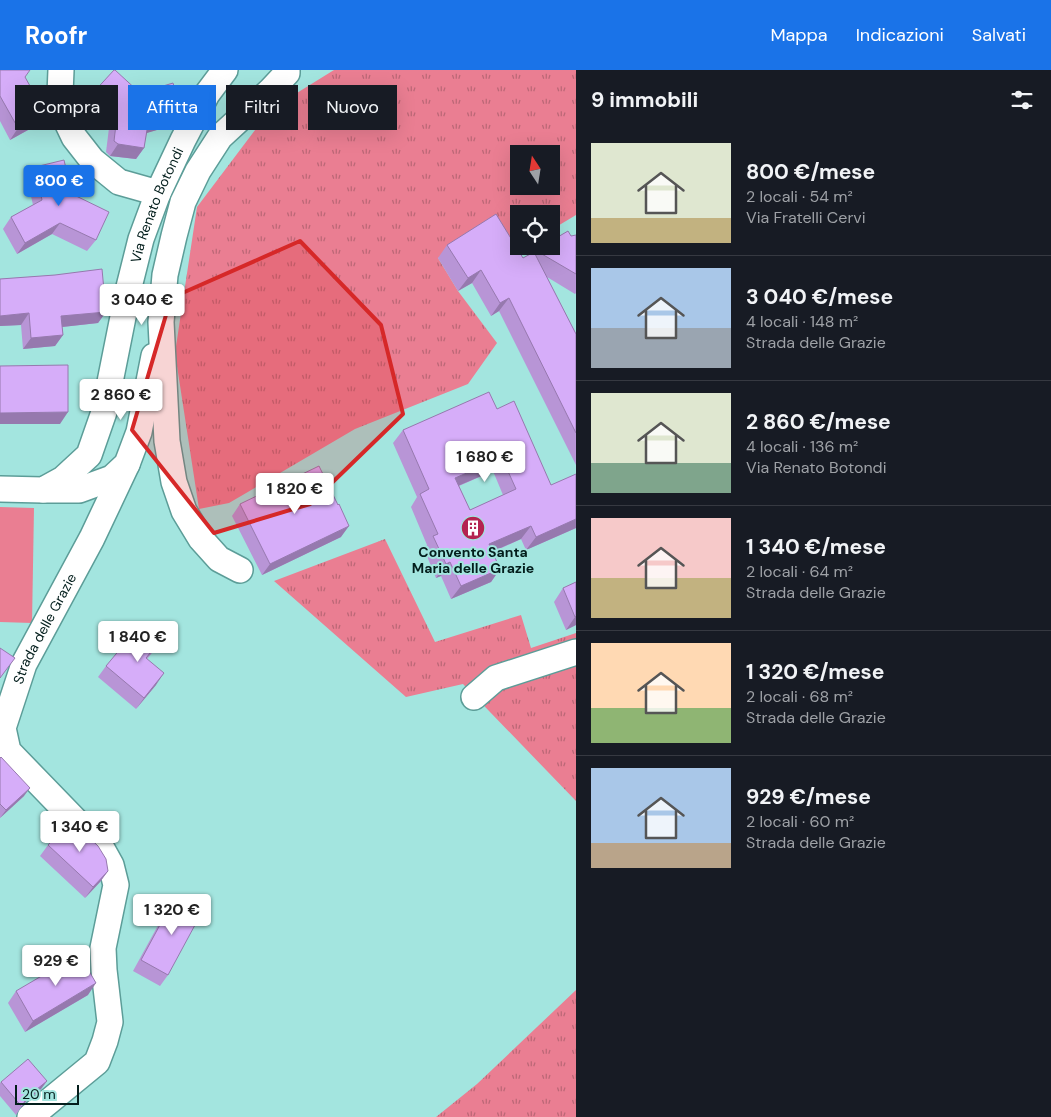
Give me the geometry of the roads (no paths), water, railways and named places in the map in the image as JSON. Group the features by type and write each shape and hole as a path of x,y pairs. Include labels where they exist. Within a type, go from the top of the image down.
{"street":[{"path":"61,70 60,94 64,116 74,137 92,160 119,182 158,193"},
{"name":"Via Renato Botondi","path":"43,490 63,479 89,455 104,412 128,287 141,239 158,193 207,94 225,70"},
{"name":"Strada delle Grazie","path":"30,1117 97,1062 105,1041 110,1022 103,948 116,885 111,865 101,847 8,750 3,728 24,664 92,538 127,464 139,432 161,322 166,275 183,202 198,171 220,137 270,92 287,73 287,70"},
{"name":"Strada delle Grazie","path":"161,322 167,441 174,482 184,511 201,539 218,559 240,570"},
{"path":"0,489 79,490 112,478 127,464"},
{"path":"474,697 496,678 576,652"}],"place":[{"name":"Convento Santa Maria delle Grazie","path":"473,528"}]}
